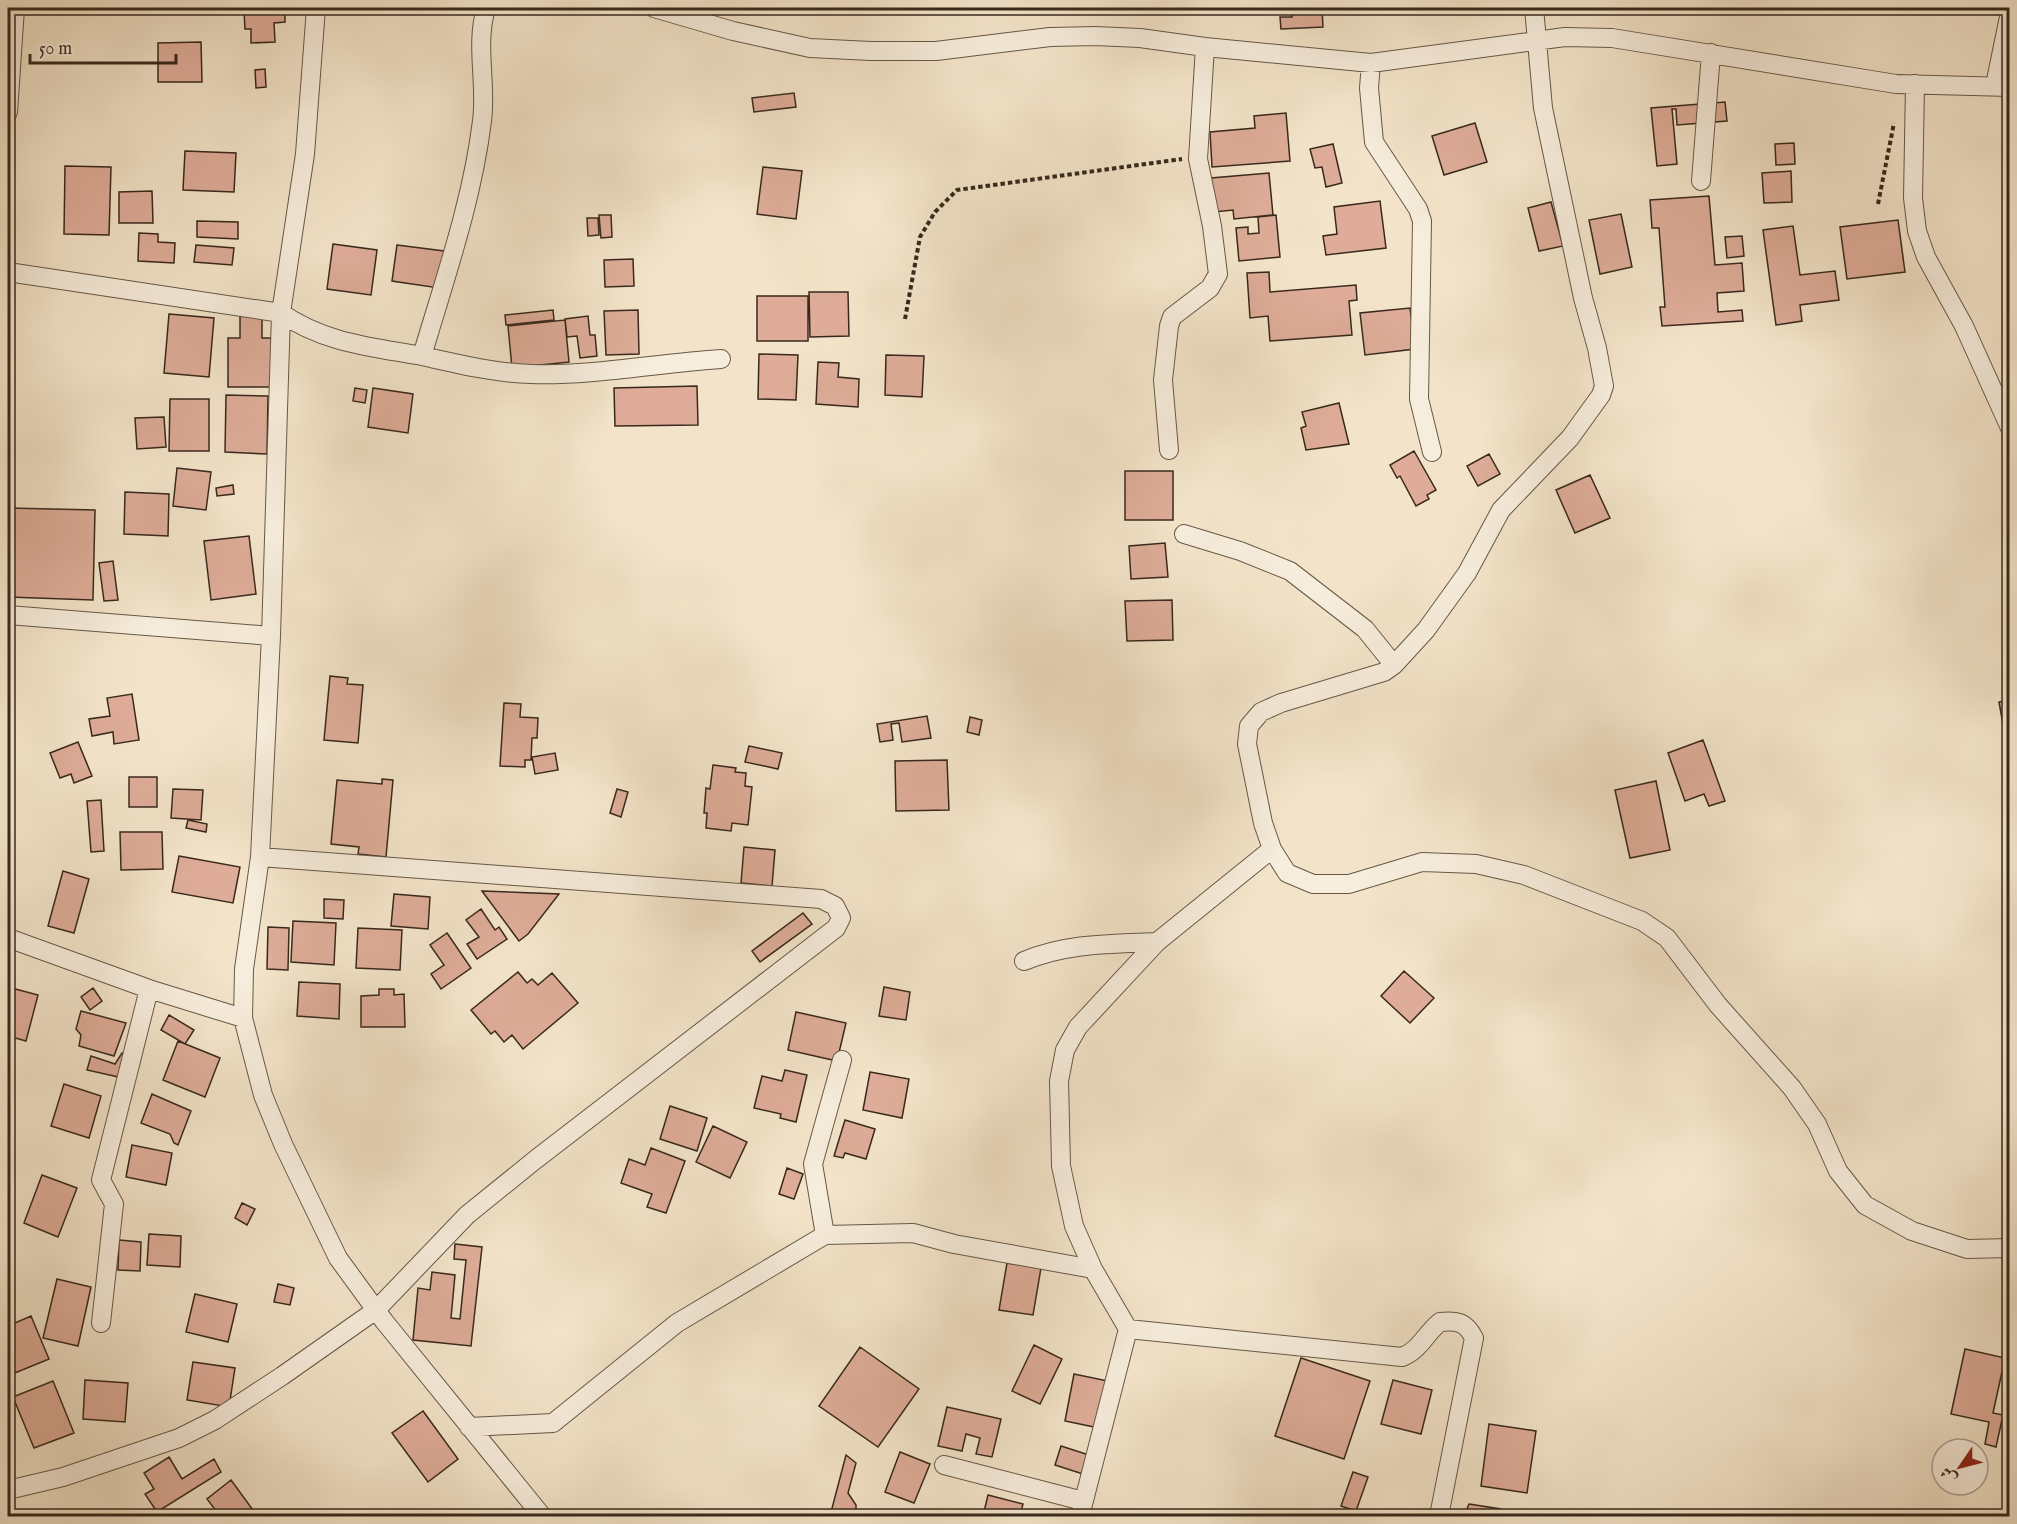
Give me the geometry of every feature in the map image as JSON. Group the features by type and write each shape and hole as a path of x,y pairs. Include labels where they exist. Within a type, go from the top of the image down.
{"street":[{"path":"8,112 15,8"},
{"path":"316,8 305,154 281,313 271,636 260,857 244,969 243,1018 263,1095 283,1144 338,1258 376,1310 542,1516"},
{"path":"422,356 472,191 483,118 481,36 486,8"},
{"path":"654,8 733,31 810,48 936,51 1050,38 1095,36 1140,38 1205,47 1371,63 1565,37 1612,38 1896,84 2002,86 2010,12"},
{"path":"1534,8 1545,119 1604,386 1597,403 1570,438 1501,510 1467,573 1426,630 1394,665 1384,672 1281,703 1254,718 1246,733 1247,744 1263,823 1272,849 1287,873 1312,884 1349,884 1422,862 1476,864 1524,875 1642,921 1667,938 1718,1005 1792,1088 1817,1124 1838,1171 1865,1204 1912,1231 1967,1249 2010,1248"},
{"path":"1169,450 1163,380 1169,326 1172,316 1210,288 1218,274 1212,226 1198,159 1205,47"},
{"path":"1701,181 1711,54"},
{"path":"1371,63 1368,88 1374,142 1418,209 1422,221 1419,399 1432,452"},
{"path":"1915,84 1914,198 1917,231 1926,257 1964,326 2010,428"},
{"path":"8,272 281,313 296,324 337,342 422,356 479,369 531,374 581,373 721,359"},
{"path":"1184,534 1240,551 1290,571 1365,628 1394,665"},
{"path":"8,615 271,636"},
{"path":"945,1465 1082,1509 1128,1329 1093,1269 1074,1226 1061,1166 1059,1081 1065,1050 1078,1027 1157,942 1272,849"},
{"path":"8,1490 63,1477 180,1438 215,1420 282,1376 376,1310 467,1215 534,1160 836,928 841,918 835,906 821,899 260,857"},
{"path":"8,938 149,989 243,1018"},
{"path":"1024,961 1072,945 1157,942"},
{"path":"101,1323 114,1204 101,1180 149,989"},
{"path":"825,1235 813,1164 842,1060"},
{"path":"469,1427 553,1423 677,1323 825,1235 913,1233 954,1244 1093,1269"},
{"path":"1128,1329 1402,1357 1412,1354 1427,1332 1440,1322 1460,1322 1468,1328 1474,1338 1439,1516"}],"path":[{"path":"1878,204 1893,132 1896,84"},
{"path":"905,319 920,237 935,212 957,190 1174,159 1198,159"}],"building":[{"path":"285,8 285,22 274,23 275,42 251,43 251,29 245,29 244,10"},
{"path":"1292,8 1322,8 1323,27 1281,29 1280,17 1292,17"},
{"path":"201,42 202,82 158,82 158,43"},
{"path":"265,69 266,87 256,88 255,70"},
{"path":"794,93 796,107 754,112 752,98"},
{"path":"1725,102 1727,121 1677,125 1676,109 1672,109 1677,164 1657,166 1651,108"},
{"path":"1286,113 1290,161 1212,167 1210,132 1255,128 1254,116"},
{"path":"1475,123 1487,162 1444,175 1432,136"},
{"path":"1794,143 1795,164 1776,165 1775,144"},
{"path":"1333,144 1342,183 1326,187 1322,167 1315,168 1310,149"},
{"path":"185,151 236,153 234,192 183,190"},
{"path":"65,166 111,167 109,235 64,234"},
{"path":"763,167 802,171 796,219 757,214"},
{"path":"1791,171 1792,202 1764,203 1762,173"},
{"path":"1269,173 1273,215 1234,219 1233,210 1214,212 1211,178"},
{"path":"152,191 153,223 119,223 119,192"},
{"path":"1709,196 1715,265 1742,263 1744,291 1717,293 1718,312 1742,310 1743,321 1662,326 1660,307 1665,307 1659,228 1652,228 1650,200"},
{"path":"1380,201 1386,248 1326,255 1323,236 1337,234 1334,207"},
{"path":"1551,202 1563,246 1539,251 1528,208"},
{"path":"1621,214 1632,267 1600,274 1589,220"},
{"path":"599,215 611,215 612,237 601,238"},
{"path":"1276,215 1280,257 1239,261 1236,228 1248,227 1248,234 1259,233 1258,217"},
{"path":"587,218 598,218 599,235 588,236"},
{"path":"1898,220 1905,272 1847,279 1840,227"},
{"path":"197,221 238,222 238,239 197,237"},
{"path":"1793,226 1800,275 1835,271 1839,300 1800,305 1802,321 1776,325 1763,230"},
{"path":"139,233 158,234 158,242 175,243 174,263 138,261"},
{"path":"1742,236 1744,256 1727,258 1725,237"},
{"path":"333,244 377,250 371,295 327,289"},
{"path":"196,245 234,248 232,265 194,262"},
{"path":"397,245 444,251 439,288 392,281"},
{"path":"633,259 634,286 605,287 604,260"},
{"path":"1269,272 1270,292 1356,285 1357,300 1349,301 1352,335 1270,341 1268,316 1250,318 1247,273"},
{"path":"809,292 848,292 849,336 810,337"},
{"path":"757,296 808,296 808,341 757,341"},
{"path":"1410,308 1415,349 1365,355 1360,313"},
{"path":"553,310 554,320 506,325 505,315"},
{"path":"638,310 639,354 606,355 604,311"},
{"path":"169,314 214,318 209,377 164,373"},
{"path":"240,315 262,315 262,338 271,338 272,387 228,387 228,338 240,338"},
{"path":"588,316 590,335 595,335 597,356 580,358 577,336 567,337 565,319"},
{"path":"565,320 569,362 512,368 508,326"},
{"path":"759,354 798,355 796,400 758,399"},
{"path":"886,355 924,356 922,397 885,395"},
{"path":"818,362 839,363 838,377 859,379 858,407 816,404"},
{"path":"697,386 698,425 615,426 614,388"},
{"path":"355,388 367,390 365,403 353,401"},
{"path":"373,388 413,394 408,433 368,427"},
{"path":"226,395 268,396 267,454 225,452"},
{"path":"170,399 209,399 209,451 169,451"},
{"path":"1339,403 1349,444 1306,450 1301,428 1306,426 1302,412"},
{"path":"164,417 166,447 137,449 135,418"},
{"path":"1414,451 1436,490 1427,495 1429,499 1416,506 1400,476 1397,478 1390,465"},
{"path":"1489,454 1500,474 1478,486 1467,466"},
{"path":"177,468 211,472 206,510 173,506"},
{"path":"1125,471 1173,471 1173,520 1125,520"},
{"path":"1590,475 1610,518 1575,533 1556,490"},
{"path":"233,485 234,494 217,496 216,488"},
{"path":"125,492 169,494 168,536 124,534"},
{"path":"8,508 95,510 93,600 8,597"},
{"path":"249,536 256,594 211,600 204,541"},
{"path":"1165,543 1168,577 1131,579 1129,546"},
{"path":"113,561 118,600 104,601 99,563"},
{"path":"1172,600 1173,640 1127,641 1125,601"},
{"path":"330,676 348,678 347,684 363,685 358,743 324,740"},
{"path":"132,694 139,740 114,744 113,732 92,736 89,719 110,716 107,698"},
{"path":"2010,700 2010,764 1999,702"},
{"path":"504,703 521,704 520,717 538,718 537,738 532,738 531,760 525,760 525,767 500,766"},
{"path":"927,716 931,738 902,742 899,723 891,724 893,740 880,742 877,724"},
{"path":"970,717 982,720 979,735 967,732"},
{"path":"1703,740 1725,801 1709,806 1704,794 1685,801 1668,753"},
{"path":"78,742 92,776 74,783 71,774 60,778 50,753"},
{"path":"749,746 782,753 778,769 745,762"},
{"path":"555,753 558,770 535,774 532,757"},
{"path":"947,760 949,810 896,811 895,761"},
{"path":"713,765 736,768 735,772 746,773 745,786 752,787 748,825 732,823 731,831 706,828 707,813 704,813 706,788 710,789"},
{"path":"129,777 157,777 157,807 129,807"},
{"path":"382,779 393,780 386,857 358,854 359,847 331,844 337,780 382,784"},
{"path":"1656,781 1670,850 1630,858 1615,790"},
{"path":"173,789 203,790 201,820 171,818"},
{"path":"617,789 628,792 621,817 610,813"},
{"path":"101,800 104,851 91,852 87,801"},
{"path":"188,820 207,824 206,832 186,828"},
{"path":"120,832 162,832 163,869 121,870"},
{"path":"744,847 775,850 772,886 741,883"},
{"path":"179,856 240,867 233,903 172,892"},
{"path":"63,871 89,879 74,933 48,926"},
{"path":"482,891 559,894 528,934 519,941"},
{"path":"394,894 430,897 428,929 391,926"},
{"path":"324,899 344,900 343,919 324,918"},
{"path":"481,909 495,930 499,927 507,939 477,959 467,944 479,937 466,920"},
{"path":"803,913 812,924 760,962 752,951"},
{"path":"293,921 336,923 334,965 291,962"},
{"path":"268,927 289,928 288,970 267,969"},
{"path":"358,928 402,930 400,970 356,968"},
{"path":"447,933 471,968 441,989 431,974 444,965 430,945"},
{"path":"1404,971 1434,998 1410,1023 1381,996"},
{"path":"518,972 527,983 532,979 538,985 552,973 578,1003 523,1049 512,1035 504,1042 495,1031 491,1034 471,1010"},
{"path":"299,982 340,984 339,1019 297,1016"},
{"path":"8,987 38,995 26,1041 8,1036"},
{"path":"884,987 910,992 906,1020 879,1016"},
{"path":"93,988 102,1001 90,1010 81,997"},
{"path":"379,989 394,989 394,995 404,994 405,1027 361,1027 361,996 379,995"},
{"path":"81,1011 126,1023 114,1056 79,1046 81,1035 76,1029"},
{"path":"796,1012 846,1023 837,1061 788,1050"},
{"path":"169,1015 194,1030 185,1044 161,1030"},
{"path":"178,1041 220,1058 205,1097 163,1080"},
{"path":"122,1053 129,1054 123,1078 87,1070 91,1056 115,1064"},
{"path":"785,1070 807,1075 796,1122 780,1118 781,1114 754,1108 762,1076 782,1081"},
{"path":"870,1072 909,1079 902,1118 863,1110"},
{"path":"64,1084 101,1096 89,1138 51,1126"},
{"path":"152,1094 191,1111 178,1145 174,1143 170,1134 141,1123"},
{"path":"670,1106 707,1118 697,1151 660,1139"},
{"path":"845,1120 875,1129 866,1159 845,1153 843,1158 834,1156"},
{"path":"713,1126 747,1142 730,1178 696,1162"},
{"path":"132,1145 172,1153 166,1185 126,1177"},
{"path":"651,1148 685,1161 666,1213 647,1207 652,1194 621,1183 629,1159 645,1165"},
{"path":"787,1168 803,1174 794,1199 779,1194"},
{"path":"42,1175 77,1188 58,1237 24,1223"},
{"path":"242,1203 255,1209 247,1225 235,1218"},
{"path":"149,1234 181,1236 180,1267 147,1265"},
{"path":"119,1240 141,1242 140,1271 118,1270"},
{"path":"455,1244 482,1247 471,1346 413,1340 418,1288 430,1290 432,1272 455,1275 451,1318 460,1319 466,1260 454,1259"},
{"path":"1007,1263 1041,1268 1033,1315 999,1310"},
{"path":"57,1279 91,1287 78,1346 43,1338"},
{"path":"278,1284 294,1288 290,1305 274,1302"},
{"path":"195,1294 237,1304 228,1342 186,1332"},
{"path":"31,1316 49,1359 10,1375 8,1326"},
{"path":"1034,1345 1062,1359 1040,1404 1012,1391"},
{"path":"860,1347 919,1389 878,1447 819,1406"},
{"path":"1965,1349 2005,1358 1993,1413 2003,1415 1996,1447 1990,1445 1990,1437 1986,1437 1989,1422 1951,1414"},
{"path":"1301,1358 1370,1381 1344,1459 1275,1436"},
{"path":"193,1362 235,1368 229,1407 187,1400"},
{"path":"1074,1374 1108,1381 1099,1428 1065,1421"},
{"path":"85,1380 128,1383 125,1422 83,1419"},
{"path":"1393,1380 1432,1390 1421,1434 1381,1424"},
{"path":"53,1381 74,1433 34,1448 13,1397"},
{"path":"947,1407 1001,1419 992,1457 976,1454 980,1438 966,1434 962,1451 938,1446"},
{"path":"423,1411 458,1459 428,1482 392,1433"},
{"path":"1489,1424 1536,1431 1527,1493 1481,1486"},
{"path":"1061,1446 1089,1455 1083,1474 1055,1465"},
{"path":"900,1452 930,1464 914,1503 885,1492"},
{"path":"846,1455 856,1463 848,1493 856,1505 856,1516 830,1516"},
{"path":"169,1457 182,1479 214,1459 221,1472 157,1512 145,1494 154,1489 144,1473"},
{"path":"1353,1472 1368,1477 1356,1511 1341,1506"},
{"path":"231,1480 253,1510 244,1516 220,1516 207,1499"},
{"path":"988,1495 1023,1504 1020,1516 983,1516"},
{"path":"1469,1504 1501,1509 1501,1516 1464,1516"}]}
